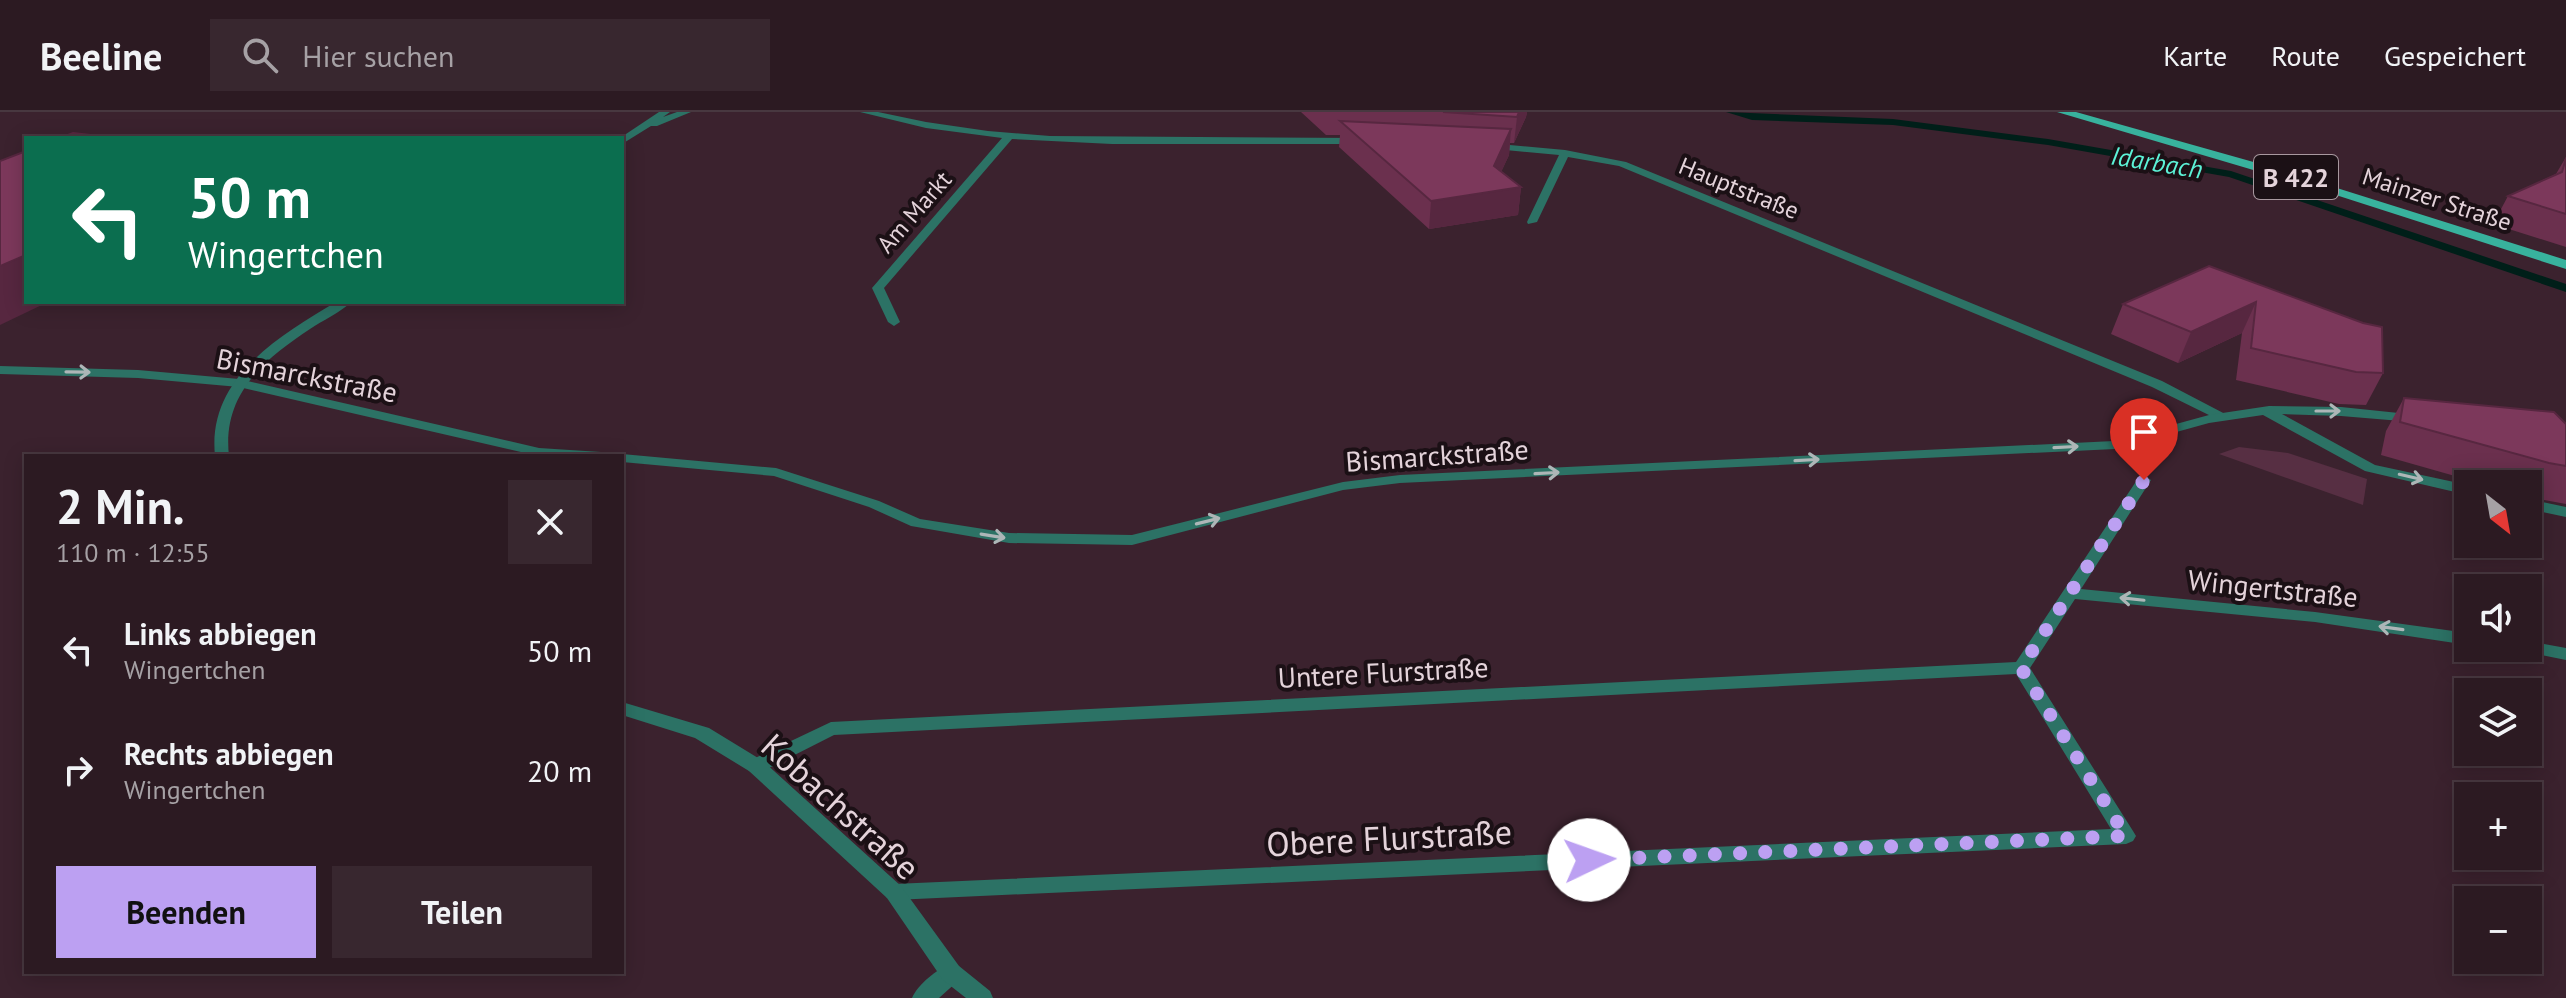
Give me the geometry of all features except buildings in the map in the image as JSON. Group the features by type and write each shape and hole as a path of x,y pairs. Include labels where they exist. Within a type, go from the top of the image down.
{"main road":[{"name":"Mainzer Straße","path":"2063,112 2309,181 2566,265"}],"street":[{"path":"624,140 665,112"},
{"path":"649,125 686,112"},
{"path":"865,112 928,127 1009,136 1113,141 1378,141"},
{"name":"Am Markt","path":"894,322 878,288 1009,136"},
{"name":"Hauptstraße","path":"1478,145 1565,153 1622,164 2157,384 2222,416"},
{"path":"1532,222 1565,153"},
{"path":"222,454 221,425 239,383 297,330 342,304"},
{"name":"Bismarckstraße","path":"0,370 138,374 239,383 539,452 570,454"},
{"path":"2222,416 2264,411 2341,411 2435,420"},
{"path":"2264,411 2370,468 2454,487"},
{"name":"Bismarckstraße","path":"624,458 776,472 874,504 916,523 1009,538 1132,540 1343,486 1400,479 2115,445 2222,416"},
{"path":"2021,668 2144,480"},
{"path":"2542,507 2566,512"},
{"name":"Wingertstraße","path":"2071,593 2315,617 2454,637"},
{"path":"2542,650 2566,654"},
{"name":"Untere Flurstraße","path":"756,766 831,729 2021,668"},
{"name":"Obere Flurstraße","path":"894,892 2126,836 2021,668"},
{"name":"Kobachstraße","path":"624,709 702,733 756,766 894,892 951,973 982,998"},
{"path":"923,998 951,973"}],"shaded area":[{"path":"2239,447 2288,453 2367,479 2363,505 2219,454"}],"waterway":[{"name":"Idarbach","path":"1731,112 1752,117 1893,122 2048,142 2231,174 2566,288"}],"route":[{"path":"1589,860 2126,836 2021,668 2144,480"}]}
